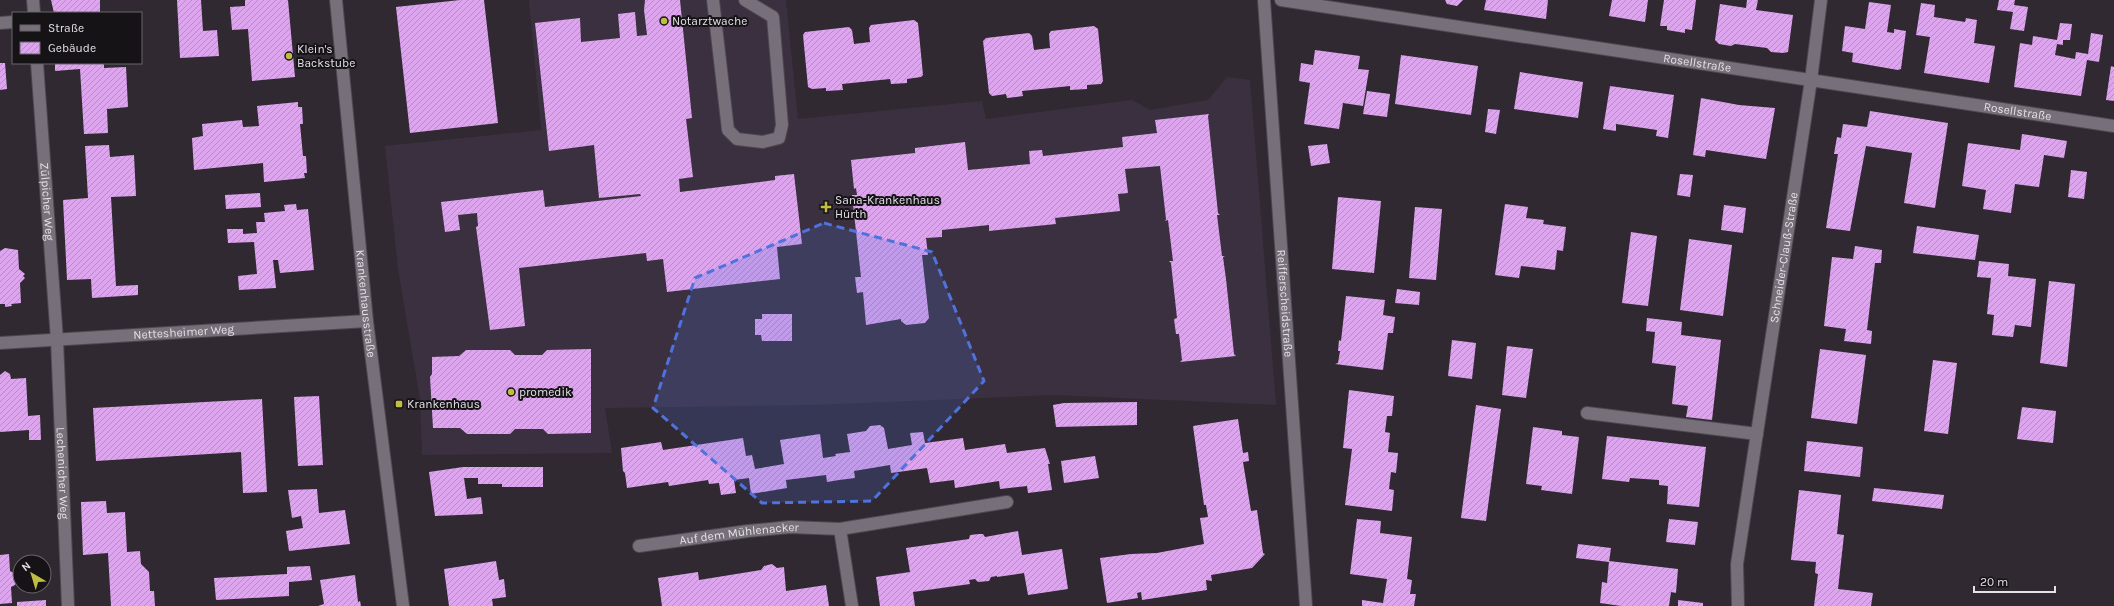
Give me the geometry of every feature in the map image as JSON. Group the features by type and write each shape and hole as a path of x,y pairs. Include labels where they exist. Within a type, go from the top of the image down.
{"street":[{"path":"33,0 34,12"},
{"name":"Krankenhausstraße","path":"336,0 367,321 403,606"},
{"path":"714,0 728,130 737,139 763,142 779,138 782,125 773,17 745,0"},
{"name":"Reifferscheidstraße","path":"1264,0 1306,606"},
{"name":"Rosellstraße","path":"1281,0 2114,126"},
{"name":"Schneider-Clauß-Straße","path":"1738,606 1737,564 1821,0"},
{"path":"0,23 12,22"},
{"name":"Zülpicher Weg","path":"37,64 57,340"},
{"name":"Nettesheimer Weg","path":"0,343 367,321"},
{"name":"Lechenicher Weg","path":"57,340 68,606"},
{"path":"1587,413 1757,434"},
{"name":"Auf dem Mühlenacker","path":"639,546 790,527 840,529 1007,502"},
{"path":"840,529 852,606"}],"highlighted area":[{"path":"824,223 932,252 984,381 872,501 762,503 653,408 695,278"}],"shaded area":[{"name":"Sana-Krankenhaus Hürth","path":"529,0 786,0 798,119 982,101 986,119 1132,100 1150,110 1208,100 1227,77 1250,80 1276,405 1054,395 814,405 605,408 612,453 422,455 420,399 398,269 385,146 541,130"}],"building":[{"path":"51,0 100,0 100,12 54,12"},
{"path":"177,0 201,0 203,31 217,30 219,56 180,58"},
{"path":"245,0 288,0 295,77 252,81 248,29 232,30 230,7 245,6"},
{"path":"460,0 484,0 498,123 410,133 396,7"},
{"path":"645,0 680,0 692,118 686,119 693,177 679,179 680,192 775,180 775,176 794,174 802,244 777,247 780,279 667,292 663,259 647,261 646,253 519,268 525,326 490,330 476,227 478,226 477,213 458,215 460,230 445,232 441,202 543,190 545,207 641,196 640,194 599,198 594,145 549,151 535,23 580,18 581,42 620,38 618,14 635,12 637,36 647,35 644,10"},
{"path":"1445,0 1463,0 1457,6 1447,4"},
{"path":"1486,0 1548,0 1546,19 1484,10"},
{"path":"1612,0 1648,0 1645,22 1609,16"},
{"path":"1664,0 1696,0 1692,30 1685,29 1685,33 1667,30 1667,26 1660,26"},
{"path":"1747,0 1758,0 1756,10 1793,15 1788,52 1771,52 1767,48 1735,44 1731,46 1719,44 1715,40 1720,4 1746,8"},
{"path":"1999,0 2015,0 2014,5 2028,7 2024,31 2010,29 2013,12 1997,10"},
{"path":"1869,2 1891,5 1887,32 1894,33 1894,29 1906,31 1901,69 1898,70 1852,62 1853,53 1842,51 1845,26 1865,29"},
{"path":"1921,3 1935,5 1934,17 1965,22 1966,18 1977,20 1974,43 1995,46 1989,83 1924,73 1930,37 1916,35"},
{"path":"914,20 918,23 923,75 921,77 907,79 907,83 891,84 890,79 842,84 843,90 826,91 826,88 812,89 808,87 803,35 805,32 849,27 852,30 854,44 870,42 869,28 871,25"},
{"path":"2060,23 2072,24 2070,40 2063,40 2063,45 2057,44 2055,55 2075,59 2076,52 2088,54 2091,33 2103,35 2099,62 2087,60 2081,96 2014,87 2020,43 2032,45 2033,36 2057,40"},
{"path":"1094,26 1098,29 1103,81 1101,84 1087,85 1087,89 1070,90 1070,86 1022,91 1023,96 1007,98 1006,94 992,96 989,93 983,41 986,38 1029,33 1032,36 1034,50 1050,48 1049,34 1051,31"},
{"path":"1315,50 1360,56 1358,69 1369,70 1363,106 1343,103 1339,129 1304,124 1310,83 1299,81 1301,63 1313,65"},
{"path":"1401,55 1478,66 1471,115 1395,104"},
{"path":"0,63 5,63 7,89 0,90"},
{"path":"55,64 104,64 104,68 126,67 128,107 107,109 108,133 84,134 80,69 55,71"},
{"path":"2111,66 2114,67 2114,101 2106,100"},
{"path":"1520,72 1583,82 1578,118 1514,109"},
{"path":"1610,86 1674,95 1668,138 1656,136 1657,130 1616,124 1616,131 1603,129"},
{"path":"1367,91 1390,94 1387,117 1363,114"},
{"path":"1701,98 1739,105 1775,108 1766,159 1706,150 1705,157 1693,155"},
{"path":"298,102 298,107 302,107 303,124 300,124 303,156 306,156 307,173 304,173 305,178 264,182 263,163 194,170 192,138 203,136 202,124 242,120 243,127 259,126 257,106"},
{"path":"1488,109 1500,110 1496,134 1485,132"},
{"path":"1870,111 1948,123 1935,208 1904,203 1912,153 1866,146 1850,231 1826,228 1838,154 1834,154 1837,137 1841,138 1843,124 1867,127"},
{"path":"1209,114 1218,213 1220,215 1217,215 1222,256 1225,256 1223,257 1234,354 1236,356 1180,362 1182,360 1179,334 1176,334 1174,319 1177,318 1171,263 1169,261 1173,261 1168,220 1165,221 1160,166 1125,169 1128,193 1118,194 1120,211 1055,218 1056,224 989,231 989,225 942,230 942,237 926,238 928,255 922,255 929,318 925,323 906,325 901,321 901,319 866,325 863,292 857,293 855,277 861,277 852,195 857,195 856,188 854,189 851,160 915,153 915,148 965,142 968,170 1030,164 1029,151 1042,150 1043,156 1123,147 1122,137 1157,133 1155,120"},
{"path":"2022,134 2067,141 2064,158 2044,155 2039,187 2015,184 2011,213 1983,209 1986,190 1962,186 1968,143 2020,150"},
{"path":"1327,144 1330,163 1311,166 1308,146"},
{"path":"109,145 110,157 134,155 136,196 111,197 116,286 138,285 138,295 92,298 91,279 67,280 63,200 88,198 85,146"},
{"path":"2071,170 2087,172 2084,199 2068,197"},
{"path":"1680,174 1693,175 1690,197 1677,195"},
{"path":"260,193 261,207 226,209 225,195"},
{"path":"1338,197 1381,201 1374,273 1332,269"},
{"path":"296,204 297,210 308,209 314,270 280,273 278,260 273,260 276,288 239,290 238,276 257,274 254,242 228,243 227,229 243,229 243,234 257,233 256,222 265,222 264,213 285,211 284,205"},
{"path":"1505,204 1528,207 1526,218 1544,220 1543,224 1566,227 1563,251 1557,250 1555,270 1521,266 1519,278 1495,275"},
{"path":"1724,205 1746,208 1743,233 1721,230"},
{"path":"1415,207 1442,209 1436,280 1409,278"},
{"path":"1917,226 1979,235 1975,260 1913,253"},
{"path":"1631,232 1657,236 1648,306 1622,303"},
{"path":"1689,239 1732,245 1723,316 1680,310"},
{"path":"1855,246 1882,250 1881,263 1875,263 1867,330 1872,331 1871,344 1844,341 1846,329 1824,326 1832,257 1853,259"},
{"path":"5,248 18,250 19,269 25,274 23,276 25,278 20,283 21,303 11,304 12,306 5,307 5,304 0,304 0,251"},
{"path":"1979,261 2009,264 2008,276 2036,279 2031,327 2015,325 2013,337 1992,335 1994,315 1987,314 1991,278 1977,277"},
{"path":"2049,281 2075,284 2067,367 2040,363"},
{"path":"1397,289 1420,292 1419,305 1395,303"},
{"path":"1346,296 1385,300 1383,315 1395,317 1393,333 1388,333 1383,370 1335,364 1338,363 1340,351 1338,351 1339,340 1341,341"},
{"path":"762,314 792,314 792,341 762,341 761,335 755,335 755,319 762,319"},
{"path":"1647,318 1682,322 1681,335 1721,340 1712,420 1686,417 1688,406 1672,404 1676,366 1652,363 1655,332 1646,331"},
{"path":"1452,340 1476,343 1472,379 1448,376"},
{"path":"1507,346 1533,349 1526,398 1502,395"},
{"name":"promedik","path":"591,349 591,433 548,434 543,429 515,429 510,434 467,434 460,428 433,428 430,377 432,374 432,357 459,356 466,350 510,350 515,355 542,355 547,350"},
{"path":"1820,349 1866,355 1857,424 1811,418"},
{"path":"1933,360 1957,363 1948,434 1924,431"},
{"path":"5,371 10,374 11,379 26,378 28,416 40,415 41,440 29,440 29,430 0,432 0,375"},
{"path":"1349,390 1394,396 1392,416 1387,416 1385,432 1390,433 1388,452 1398,453 1396,473 1391,472 1389,489 1394,490 1392,511 1345,505 1352,449 1343,448"},
{"path":"319,396 323,465 298,466 294,397"},
{"path":"262,399 267,492 243,493 241,452 96,461 93,408"},
{"path":"1137,402 1137,425 1056,427 1053,405 1064,403"},
{"path":"1476,405 1501,409 1486,521 1461,518"},
{"path":"2022,407 2056,411 2053,443 2017,439"},
{"path":"1238,419 1243,453 1248,452 1249,461 1243,462 1251,511 1257,510 1263,553 1265,554 1252,568 1211,575 1212,581 1206,580 1207,590 1142,600 1141,592 1137,593 1138,598 1107,603 1100,558 1131,554 1157,553 1204,544 1200,518 1208,517 1206,505 1204,505 1193,426"},
{"path":"880,425 884,428 888,449 912,445 910,433 923,432 925,443 963,438 965,450 1005,444 1007,453 1045,448 1050,464 1048,464 1052,490 1028,493 1027,486 1000,489 999,481 955,488 954,480 930,483 927,468 891,473 890,465 854,471 855,478 827,482 826,475 786,480 787,488 751,494 749,478 734,480 736,493 721,495 719,483 709,484 708,480 669,486 668,482 627,488 625,473 623,471 621,448 661,442 663,450 743,438 746,456 752,455 755,469 784,464 780,440 820,434 823,458 836,456 835,454 850,452 847,434 866,431 870,426"},
{"path":"1533,427 1562,431 1562,435 1579,437 1572,494 1541,490 1542,486 1526,484"},
{"path":"1607,436 1706,447 1699,507 1667,504 1668,486 1659,485 1659,480 1630,478 1629,482 1602,479"},
{"path":"1807,441 1863,447 1860,477 1804,471"},
{"path":"1095,456 1099,478 1064,483 1061,461"},
{"path":"463,467 543,467 543,487 502,487 502,484 478,484 478,478 464,478 467,499 481,497 483,514 435,516 429,472"},
{"path":"1874,488 1944,495 1942,509 1872,501"},
{"path":"317,489 319,513 345,510 350,544 289,551 286,531 303,528 301,516 292,518 288,490"},
{"path":"1799,490 1841,495 1837,534 1844,535 1838,589 1873,593 1871,606 1814,606 1818,574 1815,573 1816,562 1791,560"},
{"path":"106,501 107,513 125,512 127,552 140,551 141,564 149,572 150,591 154,591 155,606 111,606 108,553 83,555 81,502"},
{"path":"1357,519 1381,521 1380,533 1412,537 1407,579 1412,580 1410,594 1416,594 1414,606 1362,606 1362,600 1383,603 1387,579 1350,574"},
{"path":"1669,519 1698,522 1695,545 1666,542"},
{"path":"1018,531 1022,555 1062,549 1068,589 1028,595 1024,573 991,577 989,581 978,582 975,579 969,580 970,584 913,592 915,606 880,606 876,577 910,572 906,548 969,539 970,535 983,534 985,537"},
{"path":"1578,544 1611,548 1609,562 1576,558"},
{"path":"9,554 10,571 12,572 12,603 0,604 0,555"},
{"path":"496,561 499,580 504,579 506,597 492,599 493,606 449,606 444,569"},
{"path":"1609,561 1678,569 1676,593 1671,592 1669,606 1621,606 1600,603 1602,582 1607,583"},
{"path":"772,564 777,568 784,567 786,591 826,585 829,606 662,606 658,578 698,572 699,580 761,570 764,566"},
{"path":"310,566 312,580 289,582 289,596 216,600 214,578 287,574 287,567"},
{"path":"355,575 358,602 360,601 361,606 318,606 324,604 320,580"},
{"path":"46,600 46,606 17,606 17,602"},
{"path":"1678,600 1703,603 1703,606 1678,606"}],"place":[{"name":"Notarztwache","path":"664,21"},
{"name":"Klein's Backstube","path":"289,56"},
{"name":"Sana-Krankenhaus Hürth","path":"826,207"},
{"name":"promedik","path":"511,392"},
{"name":"Krankenhaus","path":"399,404"}]}
